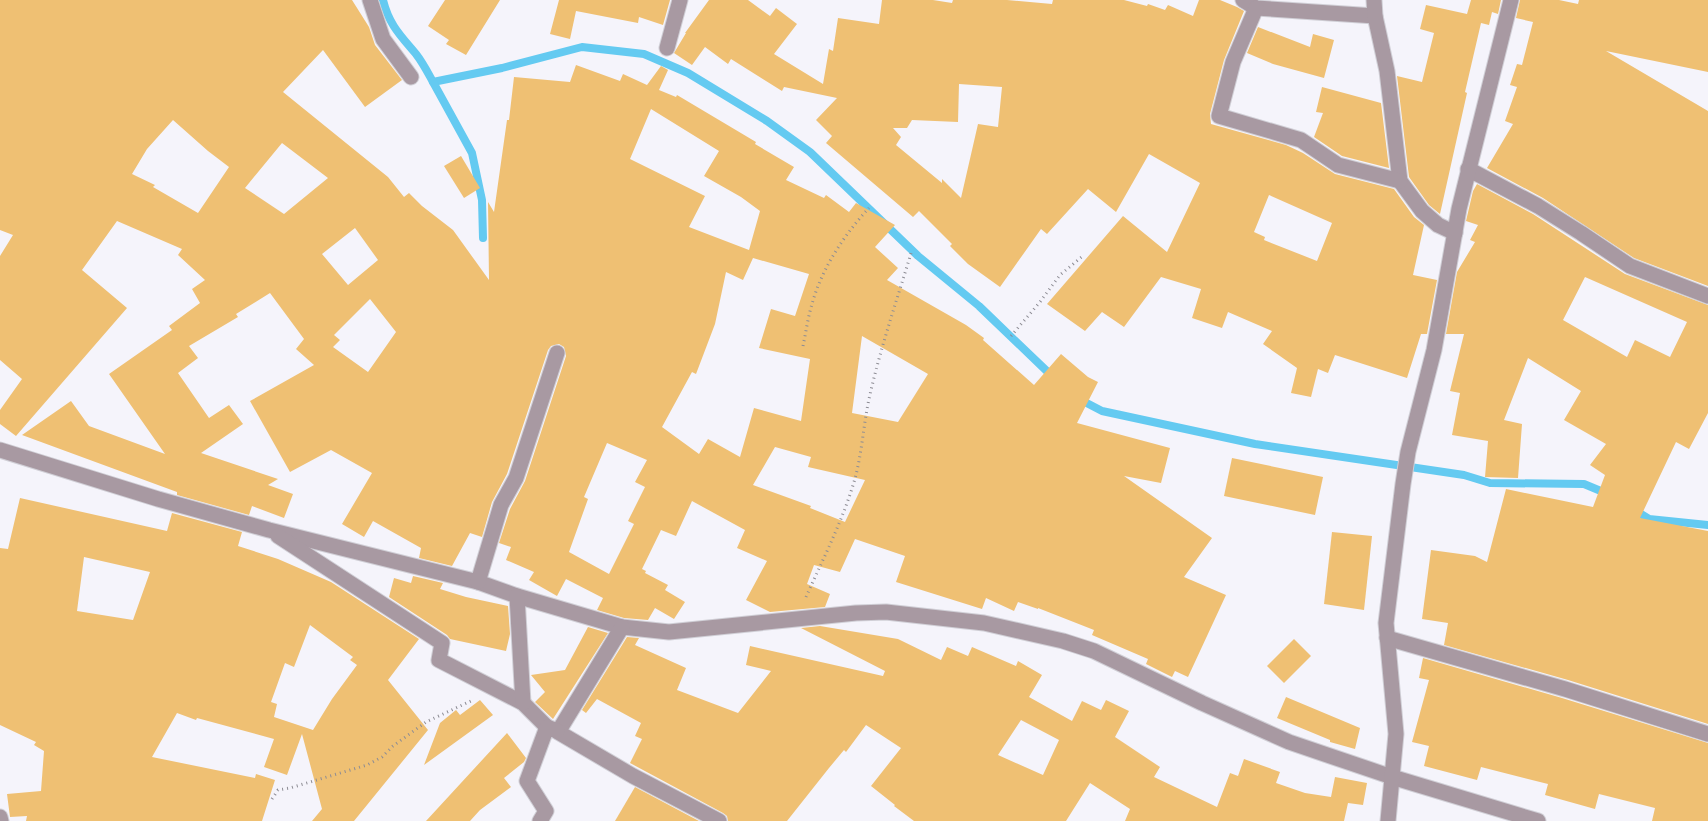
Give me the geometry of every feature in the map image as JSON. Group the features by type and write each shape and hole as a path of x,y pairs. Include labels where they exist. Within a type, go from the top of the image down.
{"street":[{"path":"370,0 383,39 411,77"},
{"path":"667,48 680,0"},
{"path":"1243,0 1256,8 1375,16"},
{"path":"1374,0 1375,16 1387,71 1400,181 1422,211 1438,225 1455,233"},
{"path":"1388,821 1396,734 1386,623 1403,484 1408,452 1434,350 1468,170 1511,0"},
{"path":"1256,8 1233,62 1219,116 1301,140 1338,165 1400,181"},
{"path":"1468,170 1538,206 1630,266 1708,296"},
{"path":"478,582 501,505 516,478 557,353"},
{"path":"0,450 158,499 269,530 478,582 517,596 622,627 669,632 856,613 886,612 984,623 1063,641 1094,651 1289,742 1392,778 1538,821"},
{"path":"269,530 442,643 439,660 523,703 553,729 632,776 719,821"},
{"path":"517,596 523,703"},
{"path":"540,821 546,811 527,781 553,729 622,627"},
{"path":"1387,638 1708,734"},
{"path":"0,817 1,821"}],"path":[{"path":"803,346 817,287 834,253 849,230 868,208"},
{"path":"797,619 838,527 854,480 868,402 879,356 912,250"},
{"path":"1011,336 1060,275 1084,255"},
{"path":"272,799 278,790 367,766 426,722 497,690"}],"building":[{"path":"0,0 352,0 369,27 375,45 402,80 365,107 323,50 283,92 388,177 404,197 409,193 422,206 453,230 489,280 488,202 494,212 514,77 570,82 576,65 620,81 623,74 647,85 661,66 668,70 659,90 676,97 677,95 794,167 786,180 824,198 826,195 849,212 856,203 895,225 875,247 898,268 887,280 966,325 984,338 983,340 1034,385 1061,354 1088,377 1098,382 1077,423 1170,448 1161,483 1124,476 1212,538 1184,577 1226,595 1188,677 1175,671 1172,677 1146,664 1148,659 1092,635 1094,630 1038,608 1018,602 1014,611 986,598 982,609 896,582 905,556 855,539 840,572 814,565 807,584 830,594 825,607 770,612 746,600 767,561 737,548 745,530 692,501 676,536 661,530 642,569 646,571 645,573 668,585 665,590 685,602 674,619 655,608 648,620 624,618 597,610 603,598 566,579 557,596 529,580 534,572 506,560 511,547 499,543 510,509 525,481 566,356 564,347 559,344 551,346 548,350 507,474 492,502 482,537 470,533 452,566 419,558 421,548 373,521 364,537 342,524 372,473 331,450 290,472 250,401 314,365 296,349 304,339 270,293 236,314 238,317 189,346 198,358 178,373 209,418 229,405 243,424 201,453 278,479 268,485 293,494 284,518 252,506 249,515 177,495 177,492 22,435 71,401 89,426 165,454 109,374 172,330 169,326 200,303 192,289 205,280 178,255 182,249 117,221 82,270 127,308 16,436 0,424 0,410 22,379 0,360 0,256 13,235 0,230","holes":["651,109 719,151 704,176 741,197 760,211 749,250 689,227 705,196 630,159","173,120 229,167 198,213 153,187 155,185 132,174 147,149","282,143 328,178 284,214 245,188","355,228 378,260 348,285 322,254","753,258 809,274 795,316 771,309 759,348 810,359 801,421 754,408 740,457 708,439 699,454 662,427 692,372 696,374 715,324 726,272 743,280","370,299 396,332 368,372 333,347 340,340 334,335","862,336 928,374 898,422 852,413","607,443 647,460 635,482 645,487 628,521 634,524 609,574 569,552 588,499 584,497","775,447 811,457 808,467 865,480 845,522 810,508 811,506 753,485"]},
{"path":"445,0 500,0 466,55 446,44 449,40 428,26"},
{"path":"559,0 670,0 663,25 639,17 638,23 576,11 570,39 550,34"},
{"path":"709,0 748,0 770,16 776,8 797,24 774,54 823,84 829,49 833,51 838,18 879,24 882,0 933,0 952,3 953,0 1007,0 1052,4 1053,0 1124,0 1147,6 1148,4 1165,10 1168,5 1193,16 1199,0 1220,0 1244,11 1224,60 1210,114 1211,124 1286,145 1303,153 1335,174 1394,189 1414,217 1424,225 1413,275 1437,280 1427,334 1421,334 1407,378 1335,355 1328,373 1318,369 1311,397 1291,393 1297,368 1263,344 1272,331 1228,312 1222,328 1192,318 1201,289 1161,277 1124,327 1102,312 1085,331 1047,304 1123,216 1167,252 1200,183 1149,154 1116,212 1088,189 1047,234 1041,229 1000,287 968,264 950,246 952,244 919,211 913,217 826,143 832,136 816,120 837,98 784,87 782,91 731,59 728,64 705,47 692,65 674,53 685,33","holes":["959,84 1002,87 998,127 978,124 961,198 942,179 942,183 896,145 901,137 893,128 907,128 912,120 958,122","1269,195 1332,223 1317,261 1264,240 1265,237 1254,232"]},
{"path":"1471,0 1501,0 1498,14 1492,12 1489,25 1481,23 1440,214 1429,205 1409,177 1397,76 1422,82 1434,33 1420,29 1426,5 1467,14"},
{"path":"1520,0 1559,0 1578,4 1579,0 1708,0 1708,72 1606,51 1708,111 1708,286 1634,258 1543,198 1487,168 1513,124 1505,121 1517,87 1510,85 1517,64 1522,65 1533,22 1516,18"},
{"path":"1258,27 1310,47 1313,34 1334,40 1324,78 1273,64 1247,53"},
{"path":"1322,87 1381,103 1389,168 1342,156 1314,137 1323,113 1316,112"},
{"path":"461,156 480,188 464,198 444,166"},
{"path":"1477,184 1533,214 1625,274 1708,305 1708,413 1689,449 1676,442 1640,518 1708,531 1708,724 1568,680 1444,645 1448,623 1422,619 1431,550 1475,556 1487,562 1506,489 1593,507 1605,475 1590,465 1606,444 1564,420 1581,391 1528,358 1504,420 1522,424 1518,478 1485,477 1488,441 1452,435 1460,393 1450,391 1464,334 1446,334 1457,272 1475,242 1470,240 1478,225 1466,221 1473,191","holes":["1585,277 1687,322 1670,357 1635,340 1627,357 1563,320"]},
{"path":"1232,458 1323,477 1315,515 1224,496"},
{"path":"20,498 167,531 172,513 242,532 238,546 278,559 331,582 419,639 388,680 428,730 354,821 312,821 322,809 302,734 287,775 264,767 274,739 197,718 196,720 177,713 152,757 255,778 256,774 275,780 262,821 26,821 27,816 10,817 7,794 41,791 44,751 34,745 36,742 0,725 0,548 8,549","holes":["84,557 150,572 133,620 77,611","310,625 353,657 350,660 357,665 332,699 313,730 274,717 277,704 271,702 285,663 294,667"]},
{"path":"1332,532 1372,536 1364,610 1324,604"},
{"path":"413,576 443,583 440,589 508,606 510,634 506,651 450,639 447,635 389,597 394,578 411,583"},
{"path":"820,626 898,639 941,660 947,647 968,656 972,647 1016,666 1018,661 1042,675 1029,697 1072,721 1082,701 1101,710 1106,700 1129,711 1115,737 1160,767 1154,777 1217,807 1230,773 1238,776 1244,759 1280,772 1276,783 1305,793 1331,797 1335,777 1367,783 1363,805 1348,803 1344,821 1125,821 1130,809 1090,783 1066,821 914,821 871,786 901,748 866,725 846,752 844,750 787,821 728,821 727,816 723,813 630,763 642,739 635,736 641,723 597,699 586,713 582,710 627,637 639,638 635,645 686,668 677,690 738,713 771,671 746,665 750,646 883,676 885,671 801,628","holes":["1021,720 1059,740 1043,775 998,755"]},
{"path":"588,627 608,633 553,719 535,702 545,692 531,675 565,670"},
{"path":"1294,639 1311,656 1284,683 1267,666"},
{"path":"1423,658 1708,743 1708,821 1652,821 1655,808 1599,794 1595,809 1545,795 1548,784 1481,767 1477,780 1424,766 1429,746 1412,742 1429,680 1419,678"},
{"path":"1286,697 1360,728 1355,749 1330,742 1330,740 1277,718"},
{"path":"480,700 493,715 424,765 440,723 456,710 460,715"},
{"path":"507,733 526,758 524,762 504,778 511,787 480,810 470,821 426,821"},
{"path":"635,787 699,821 615,821"}],"waterway":[{"path":"383,0 392,23 419,57 433,82 502,68 582,47 644,54 688,73 767,121 810,152 918,256 979,306 1053,377"},
{"path":"433,82 472,153 482,200 483,238"},
{"path":"1079,399 1102,411 1255,444 1464,475 1490,483 1584,484 1608,494"},
{"path":"1633,509 1649,519 1708,525"}]}
